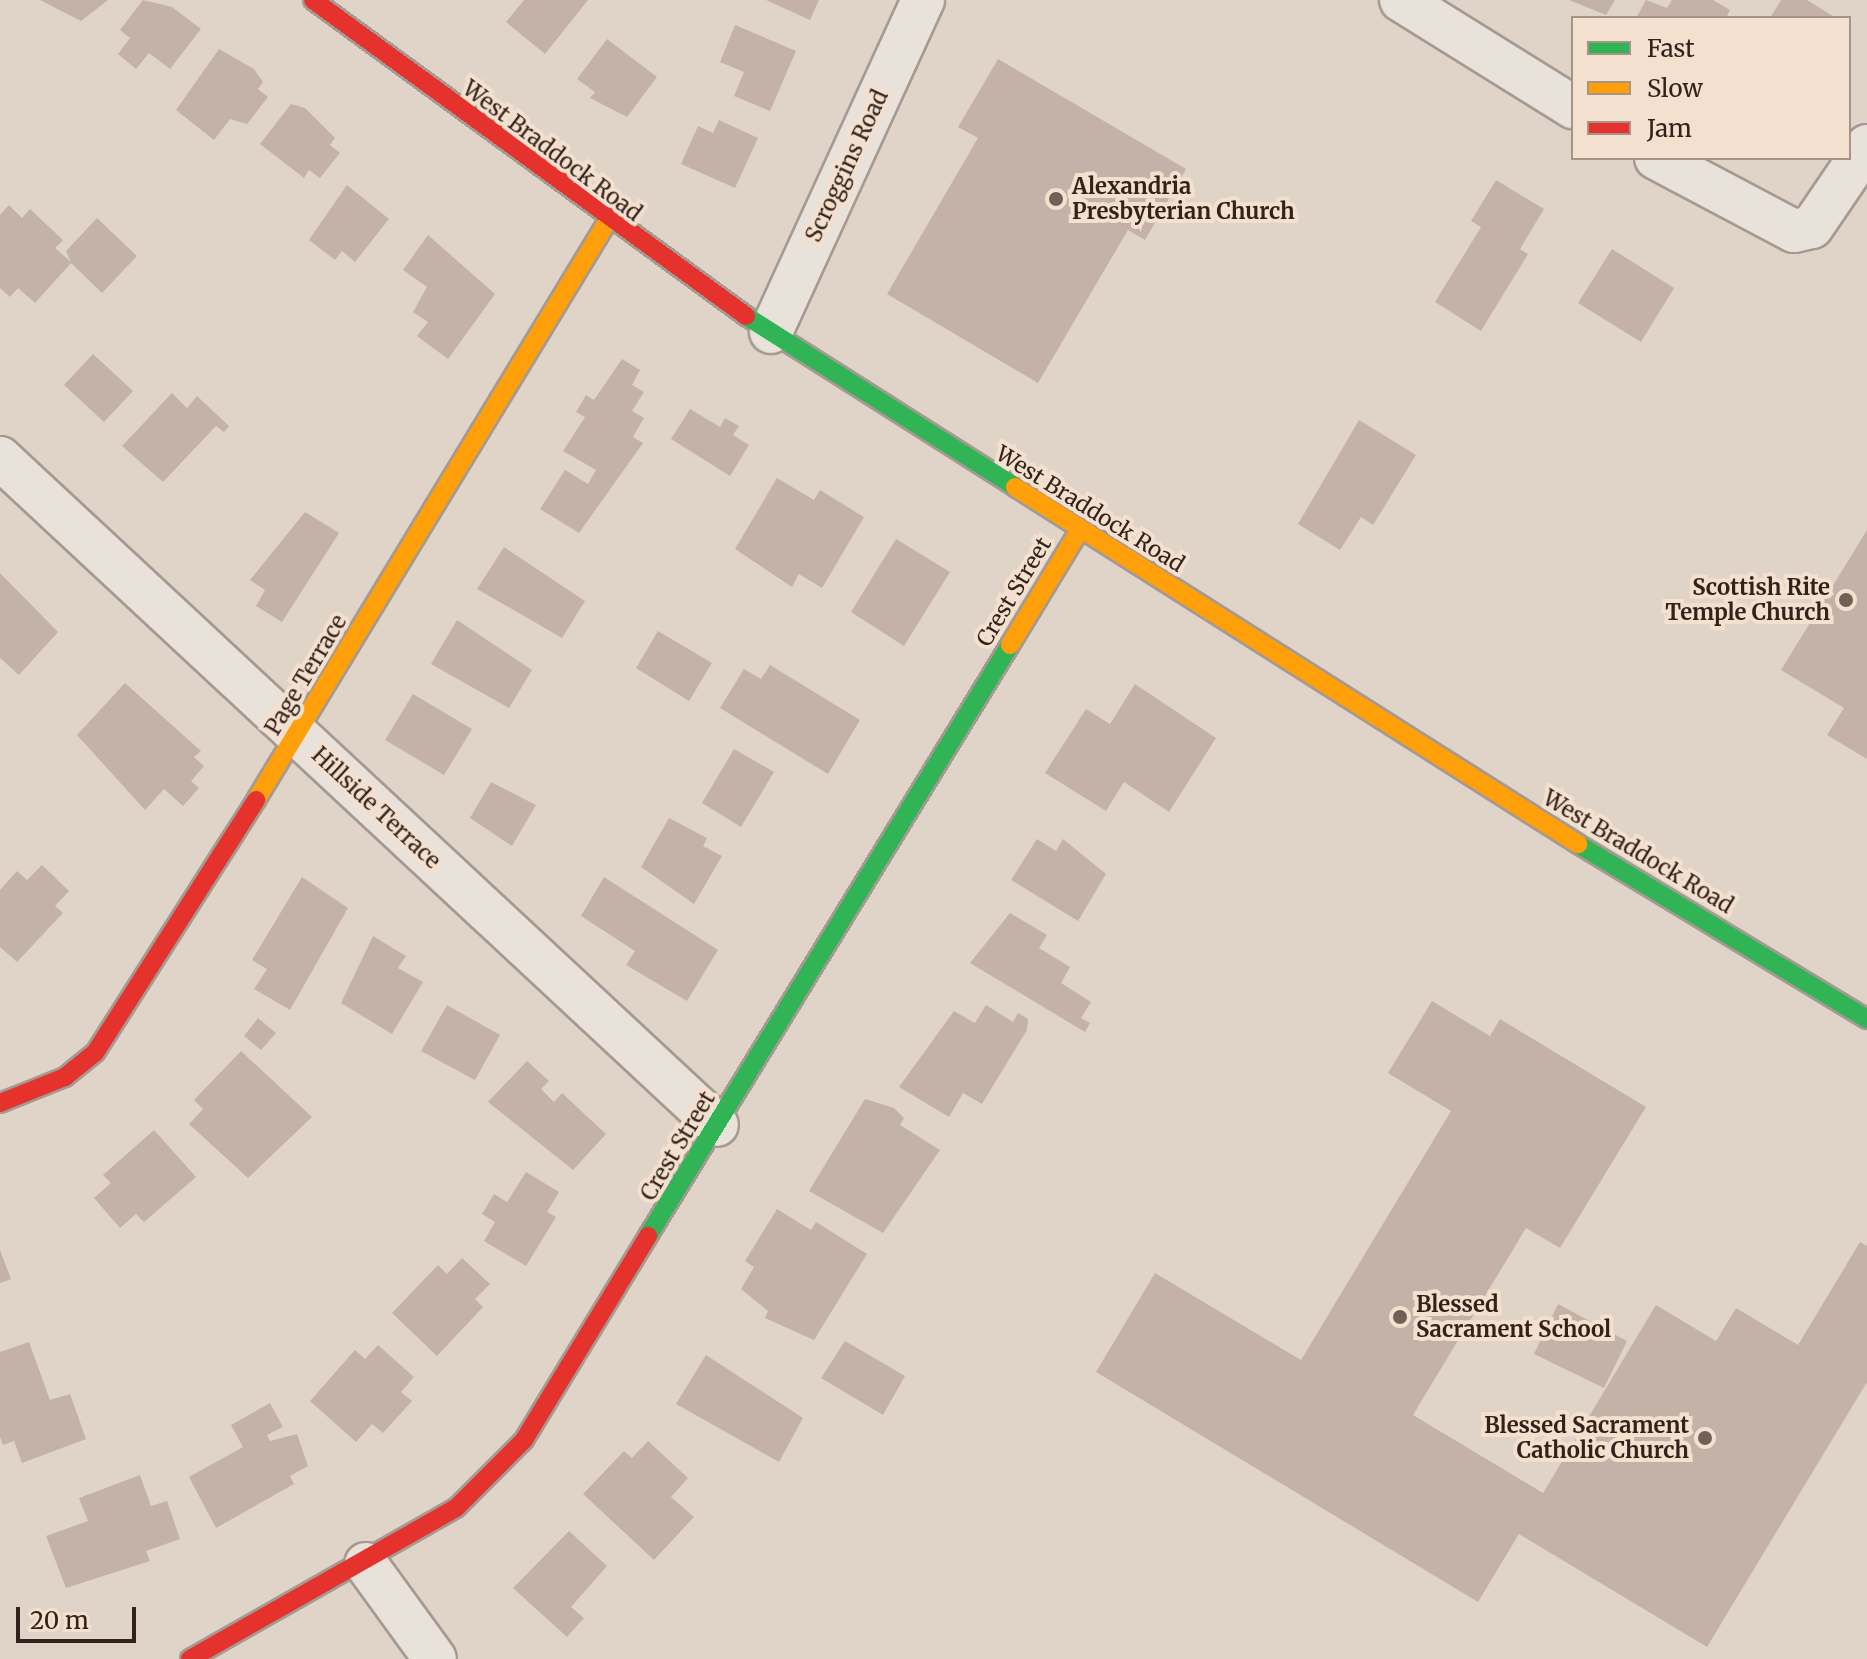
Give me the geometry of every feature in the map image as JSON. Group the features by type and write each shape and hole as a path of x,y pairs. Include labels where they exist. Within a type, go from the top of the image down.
{"street":[{"name":"West Braddock Road","path":"313,0 606,224 1079,531 1867,1019"},
{"name":"Scroggins Road","path":"771,332 923,0"},
{"path":"1401,0 1571,106"},
{"path":"1660,160 1785,228 1812,227 1867,146"},
{"name":"Page Terrace","path":"0,1103 65,1077 95,1053 297,735 606,224"},
{"name":"Hillside Terrace","path":"0,458 717,1125"},
{"name":"Crest Street","path":"190,1659 366,1564 456,1508 524,1440 1079,531"},
{"path":"366,1564 435,1659"}],"building":[{"path":"40,0 108,0 81,21"},
{"path":"143,0 172,7 201,29 170,69 149,53 136,69 118,54 130,38 120,30"},
{"path":"524,0 588,0 545,54 506,22"},
{"path":"766,0 819,0 810,20"},
{"path":"1569,0 1615,0 1606,15"},
{"path":"1646,0 1667,8 1672,0 1713,0 1730,10 1727,16 1637,16"},
{"path":"1781,0 1807,0 1833,16 1771,16"},
{"path":"735,25 796,51 770,111 734,96 744,72 720,62"},
{"path":"607,39 657,77 627,117 590,98 595,92 577,79"},
{"path":"219,49 254,69 263,82 258,89 268,97 247,124 230,119 214,140 176,110"},
{"name":"Alexandria Presbyterian Church","path":"998,59 1186,169 1145,240 1128,230 1038,383 887,294 978,138 958,127"},
{"path":"291,104 305,108 335,138 330,145 340,153 320,178 309,170 304,178 260,144"},
{"path":"719,120 758,138 735,188 681,164 698,126 713,133"},
{"path":"1496,180 1544,209 1520,249 1528,254 1481,331 1435,302 1481,227 1471,221"},
{"path":"347,185 389,219 355,262 342,251 335,260 309,240"},
{"path":"9,205 22,218 30,209 63,240 55,248 71,262 66,251 97,218 137,256 102,293 71,263 35,303 18,288 10,297 0,288 0,215"},
{"path":"428,235 495,294 448,359 417,336 428,322 413,312 427,287 403,270"},
{"path":"1612,249 1674,288 1641,342 1578,303"},
{"path":"93,354 133,391 104,422 64,385"},
{"path":"622,359 640,370 632,385 644,392 632,411 644,418 633,437 643,443 579,533 540,509 565,470 588,484 596,470 563,451 585,417 576,412 586,395 594,400"},
{"path":"172,393 187,408 197,396 229,426 224,432 216,426 163,482 122,446"},
{"path":"690,409 720,427 725,418 739,426 733,435 749,445 730,476 671,439"},
{"path":"1359,420 1416,455 1373,525 1361,517 1340,550 1298,524"},
{"path":"777,478 814,500 820,490 864,517 822,588 799,574 792,587 735,549"},
{"path":"305,512 339,533 282,622 256,606 265,590 250,580"},
{"name":"Scottish Rite Temple Church","path":"1867,530 1867,759 1827,735 1844,708 1781,670"},
{"path":"896,539 950,572 904,646 851,612"},
{"path":"504,547 585,601 562,638 477,589"},
{"path":"0,573 58,632 19,675 0,658"},
{"path":"457,620 532,670 509,708 431,664"},
{"path":"658,631 712,663 689,701 636,668"},
{"path":"770,665 860,720 828,774 720,708 744,669 761,679"},
{"path":"125,683 201,751 194,757 204,766 191,781 199,788 183,806 164,789 145,810 77,735"},
{"path":"1135,684 1216,738 1169,812 1124,782 1106,811 1045,773 1086,709 1110,724"},
{"path":"413,694 472,729 444,775 385,740"},
{"path":"734,749 774,772 741,827 702,803"},
{"path":"491,782 536,805 512,846 470,818"},
{"path":"669,818 707,838 703,846 722,856 694,904 641,867"},
{"path":"1037,839 1056,851 1063,839 1106,874 1078,921 1011,880"},
{"path":"42,865 69,891 55,906 63,913 17,962 0,947 0,890 17,871 27,880"},
{"path":"302,877 348,908 290,1010 254,989 267,969 252,960"},
{"path":"604,877 718,950 687,1001 626,965 635,951 581,916"},
{"path":"1010,913 1047,935 1039,948 1070,967 1061,983 1091,1002 1081,1018 1090,1023 1085,1032 970,963"},
{"path":"373,936 406,956 398,968 423,982 392,1034 341,1003"},
{"name":"Blessed Sacrament School","path":"1432,1001 1490,1036 1500,1019 1646,1107 1560,1248 1526,1228 1413,1415 1543,1493 1656,1305 1716,1341 1736,1308 1798,1345 1860,1242 1867,1246 1867,1382 1707,1647 1519,1534 1478,1602 1096,1372 1155,1273 1301,1360 1451,1111 1388,1073"},
{"path":"447,1005 500,1035 475,1080 421,1051"},
{"path":"986,1005 1013,1022 1018,1013 1028,1019 1027,1030 982,1104 963,1093 949,1117 899,1087 954,1011 975,1023"},
{"path":"258,1018 276,1033 261,1050 244,1036"},
{"path":"241,1051 312,1117 248,1178 189,1124 203,1109 194,1100"},
{"path":"527,1061 549,1081 541,1089 554,1102 562,1093 606,1134 573,1170 488,1102"},
{"path":"865,1099 894,1108 904,1118 900,1125 940,1150 883,1233 809,1191"},
{"path":"154,1130 196,1177 144,1222 136,1214 120,1228 94,1198 111,1183 103,1175"},
{"path":"526,1172 559,1192 547,1212 556,1217 526,1266 484,1241 495,1222 482,1214 494,1194 507,1202"},
{"path":"777,1209 811,1230 816,1222 867,1254 814,1340 765,1318 768,1311 741,1289 754,1267 745,1261"},
{"path":"0,1250 11,1279 0,1283"},
{"path":"462,1258 490,1284 475,1299 483,1307 437,1356 392,1313 438,1265 447,1274"},
{"path":"1558,1304 1627,1341 1604,1388 1534,1354"},
{"path":"845,1341 905,1376 883,1415 821,1378"},
{"path":"29,1342 50,1400 70,1394 86,1439 22,1463 14,1441 3,1445 0,1437 0,1352"},
{"path":"378,1345 414,1377 401,1392 412,1401 383,1433 372,1424 356,1442 310,1401 355,1350 365,1359"},
{"path":"706,1355 803,1418 779,1462 676,1404"},
{"path":"270,1403 283,1427 267,1435 270,1441 297,1434 308,1466 290,1476 294,1484 216,1528 189,1477 243,1447 231,1425"},
{"path":"648,1441 688,1478 671,1497 694,1517 654,1560 583,1494 624,1451 632,1458"},
{"path":"140,1475 151,1506 167,1501 180,1539 146,1551 150,1561 66,1588 46,1536 88,1521 79,1498"},
{"path":"569,1531 607,1566 571,1607 584,1618 567,1637 513,1588"}],"traffic: fast":[{"path":"746,316 1015,487"},
{"path":"648,1236 1010,645"},
{"path":"1578,844 1867,1019"}],"traffic: slow":[{"path":"256,800 606,224"},
{"path":"1015,487 1578,844"},
{"path":"1010,645 1079,531"}],"traffic: jam":[{"path":"313,0 746,316"},
{"path":"0,1103 65,1077 95,1053 256,800"},
{"path":"190,1659 456,1508 524,1440 648,1236"}],"place":[{"name":"Alexandria Presbyterian Church","path":"1056,199"},
{"name":"Scottish Rite Temple Church","path":"1846,600"},
{"name":"Blessed Sacrament School","path":"1400,1317"},
{"name":"Blessed Sacrament Catholic Church","path":"1705,1438"}]}
